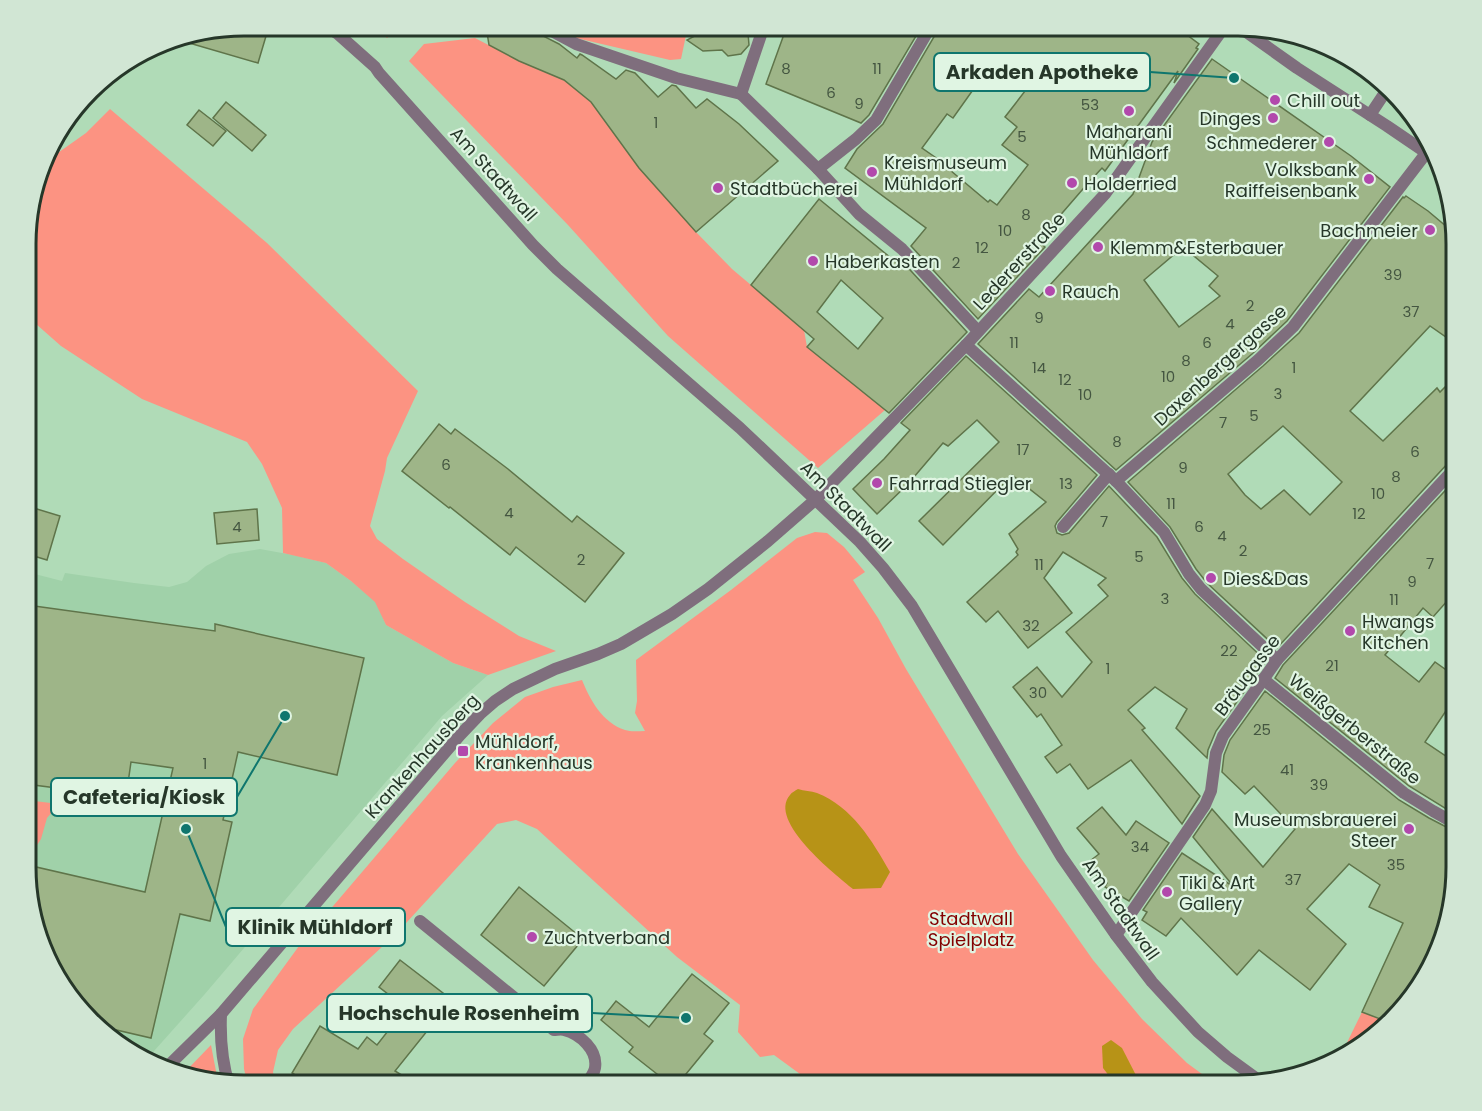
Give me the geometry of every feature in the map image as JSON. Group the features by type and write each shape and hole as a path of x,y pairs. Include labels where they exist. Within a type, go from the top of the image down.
{"street":[{"name":"Am Stadtwall","path":"340,36 375,67 557,269 740,428 860,542 883,568 912,606 1061,856 1116,935 1152,982 1198,1032 1252,1075"},
{"path":"561,36 576,44 676,78 741,94 818,169 859,214 902,249 978,331"},
{"path":"741,94 761,36"},
{"path":"818,169 876,120 925,36"},
{"name":"Ledererstraße","path":"815,500 966,345 1105,194 1218,36"},
{"path":"1252,36 1424,151"},
{"path":"1370,115 1383,96"},
{"name":"Daxenbergergasse","path":"1063,527 1113,478 1258,360 1293,327 1428,160"},
{"path":"966,345 1113,478 1164,532 1201,589 1277,660"},
{"name":"Bräugasse","path":"1116,935 1205,805 1211,791 1216,753 1223,736 1263,679 1277,660 1446,478"},
{"name":"Krankenhausberg","path":"172,1062 221,1014 460,735 495,701 513,689 555,669 621,644 672,614 708,589 815,500"},
{"name":"Weißgerberstraße","path":"1263,679 1404,793 1446,819"},
{"path":"420,921 554,1030 564,1030 589,1045 595,1068 591,1075"},
{"path":"221,1014 222,1049 226,1074"}],"shaded area":[{"path":"260,549 326,563 376,602 386,625 453,663 488,675 442,716 152,1053 128,1040 107,1023 79,994 57,959 43,921 36,881 36,574 62,581 65,573 169,587 187,582 206,566 229,554"},
{"path":"798,789 817,793 829,799 841,807 860,826 890,872 881,888 853,889 806,846 788,819 785,806 790,795"},
{"path":"1111,1040 1122,1048 1136,1075 1108,1075 1103,1068 1102,1046"}],"green space":[{"path":"572,36 686,36 681,59 670,60"},
{"path":"475,38 519,61 564,80 591,102 636,163 696,232 732,269 804,330 807,347 885,410 818,468 668,336 568,225 409,61 424,44"},
{"path":"110,109 267,243 418,391 387,458 370,526 377,539 465,602 519,636 556,651 488,675 453,663 386,625 375,602 326,563 283,553 282,508 262,464 247,442 142,399 61,346 36,324 36,244 43,190 57,153 86,133"},
{"name":"Stadtwall Spielplatz","path":"815,532 827,533 844,547 865,572 853,580 878,618 906,669 1018,854 1093,960 1142,1019 1187,1063 1203,1075 801,1075 774,1055 760,1057 738,1032 740,1005 677,957 537,829 516,820 497,824 396,934 293,1029 278,1050 274,1075 246,1075 243,1039 253,1009 299,946 455,763 493,723 525,697 582,680 593,703 610,722 627,731 645,731 635,713 636,660 797,538"},
{"path":"36,801 59,804 47,818 41,839 36,847"},
{"path":"1362,1012 1380,1019 1365,1032 1346,1044"},
{"path":"211,1045 216,1073 189,1067"}],"building":[{"path":"266,36 258,63 190,43 217,38"},
{"path":"488,36 543,36 559,44 577,58 580,54 582,55 616,79 626,70 635,73 658,97 672,85 676,86 696,108 707,99 739,124 778,161 696,232 639,168 591,102 564,80 519,61 489,45"},
{"path":"694,36 748,36 749,45 741,54 728,56 722,50 703,51 687,40"},
{"path":"783,36 916,36 869,115 861,123 766,84"},
{"path":"934,36 1188,36 1199,44 1196,48 1198,49 1174,83 1178,71 1105,171 1102,168 1038,241 1045,247 978,319 911,246 926,228 845,168 857,149 883,124","holes":["997,58 1032,82 1005,117 1017,127 1002,145 1028,165 997,205 990,200 988,202 945,164 922,148 947,114 953,118"]},
{"path":"1212,59 1351,156 1390,187 1287,321 1252,354 1116,470 978,344 1029,289 1039,297 1133,194 1152,142","holes":["1183,247 1218,276 1209,286 1220,296 1179,327 1144,280"]},
{"path":"226,102 266,135 252,151 213,118"},
{"path":"199,110 226,131 213,146 187,125"},
{"path":"1406,196 1445,226 1446,337 1430,326 1350,411 1383,441 1437,388 1440,392 1446,386 1446,465 1277,648 1207,583 1170,527 1128,482 1299,333","holes":["1283,426 1342,482 1310,515 1284,490 1261,509 1245,495 1228,474"]},
{"path":"819,199 897,263 900,259 967,332 889,413 807,347 814,339 751,285","holes":["841,280 883,318 858,349 817,312"]},
{"path":"966,356 1097,475 1057,522 1055,526 1057,533 1062,535 1069,533 1109,486 1157,537 1182,578 1195,594 1266,661 1216,731 1207,758 1176,728 1187,709 1155,687 1128,710 1145,728 1142,730 1200,796 1182,824 1131,760 1088,789 1070,764 1057,773 1045,757 1062,745 1041,714 1037,717 1013,687 1037,667 1062,697 1092,662 1066,632 1108,596 1098,585 1106,578 1063,552 1044,578 1072,613 1028,648 998,611 986,622 967,602 1018,555 1016,552 1018,549 1009,534 1046,502 1012,475 943,545 919,521 999,442 977,420 948,446 943,443 908,484 877,514 853,489 910,430 901,423"},
{"path":"439,424 451,434 455,429 572,522 577,516 624,553 585,602 516,547 510,555 402,471"},
{"path":"1446,490 1446,602 1433,617 1423,608 1385,655 1419,682 1435,662 1446,670 1446,711 1425,742 1446,756 1446,809 1409,786 1275,678 1283,665"},
{"path":"36,509 60,516 47,560 36,557"},
{"path":"257,509 259,540 217,544 214,513"},
{"path":"36,606 215,631 215,624 364,658 337,775 238,752 223,820 232,822 210,921 180,914 151,1038 115,1030 79,994 52,947 43,921 36,881 36,867 145,892 173,768 131,762 126,797 36,785"},
{"path":"1265,691 1399,800 1446,827 1446,881 1435,934 1424,960 1411,983 1380,1019 1362,1012 1403,923 1369,907 1380,885 1349,864 1307,909 1346,944 1310,990 1259,950 1237,975 1181,918 1166,936 1142,920 1147,912 1143,910 1182,853 1234,887 1193,837 1212,809 1263,867 1295,829 1254,786 1245,794 1222,772 1224,755 1230,740"},
{"path":"1102,807 1126,835 1136,821 1169,843 1129,901 1105,887 1107,883 1086,864 1099,854 1077,828"},
{"name":"Zuchtverband","path":"519,887 583,939 544,986 481,935"},
{"path":"400,960 452,1000 395,1071 402,1075 295,1075 292,1073 320,1026 358,1049 367,1037 377,1045 406,1008 379,987"},
{"path":"692,974 729,1003 704,1034 713,1041 685,1075 658,1075 629,1052 633,1047 601,1020 616,1001 649,1027"}],"place":[{"name":"Arkaden Apotheke","path":"1234,78"},
{"name":"Chill out","path":"1275,100"},
{"name":"Maharani Mühldorf","path":"1129,111"},
{"name":"Dinges","path":"1273,118"},
{"name":"Schmederer","path":"1329,142"},
{"name":"Kreismuseum Mühldorf","path":"872,172"},
{"name":"Volksbank Raiffeisenbank","path":"1369,179"},
{"name":"Holderried","path":"1072,183"},
{"name":"Stadtbücherei","path":"718,188"},
{"name":"Bachmeier","path":"1430,230"},
{"name":"Klemm&Esterbauer","path":"1098,247"},
{"name":"Haberkasten","path":"813,261"},
{"name":"Rauch","path":"1050,291"},
{"name":"Fahrrad Stiegler","path":"877,483"},
{"name":"Dies&Das","path":"1211,578"},
{"name":"Hwangs Kitchen","path":"1350,631"},
{"name":"Cafeteria/Kiosk","path":"285,716"},
{"name":"Mühldorf, Krankenhaus","path":"463,751"},
{"name":"Klinik Mühldorf","path":"186,829"},
{"name":"Museumsbrauerei Steer","path":"1409,829"},
{"name":"Tiki & Art Gallery","path":"1167,892"},
{"name":"Zuchtverband","path":"532,937"},
{"name":"Hochschule Rosenheim","path":"686,1018"}]}
